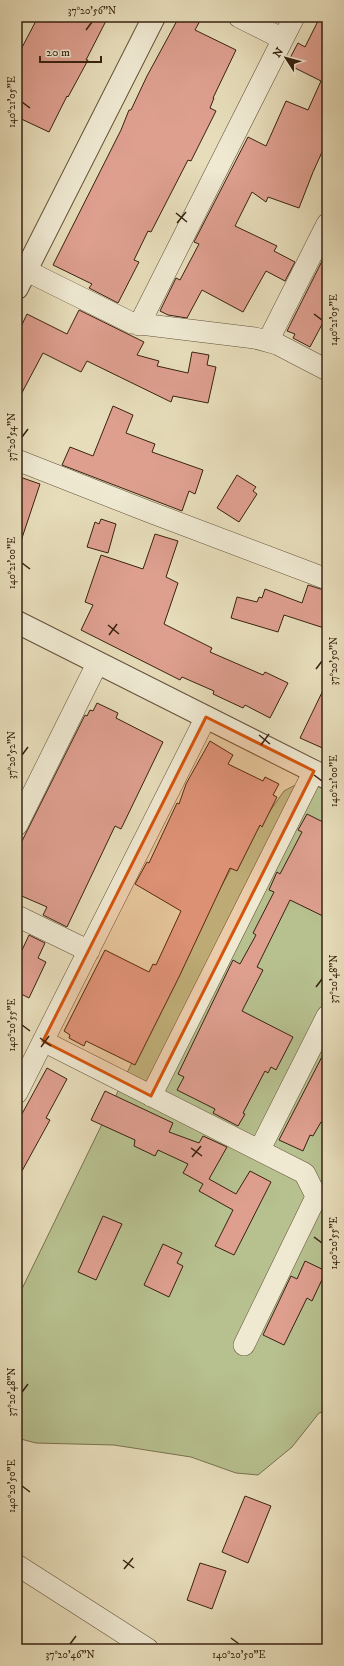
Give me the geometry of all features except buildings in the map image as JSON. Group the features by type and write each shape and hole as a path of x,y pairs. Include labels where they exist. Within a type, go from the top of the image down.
{"street":[{"path":"154,17 20,275 139,325 240,336 268,341 327,370"},
{"path":"239,17 283,39"},
{"path":"139,325 294,17"},
{"path":"268,341 327,224"},
{"path":"17,460 147,512 327,579"},
{"path":"17,622 98,664 324,775 151,1096"},
{"path":"17,825 98,664"},
{"path":"17,1093 206,717"},
{"path":"17,916 89,951"},
{"path":"260,1149 327,1016"},
{"path":"43,1041 260,1149 305,1174 316,1196 244,1345"},
{"path":"17,1565 148,1649"}],"highlighted area":[{"path":"206,717 314,771 151,1096 43,1041"}],"green space":[{"path":"316,774 327,775 327,1411 319,1413 292,1447 258,1475 236,1473 191,1457 114,1445 36,1443 17,1438 17,1299 194,935 231,869 284,791"}]}
